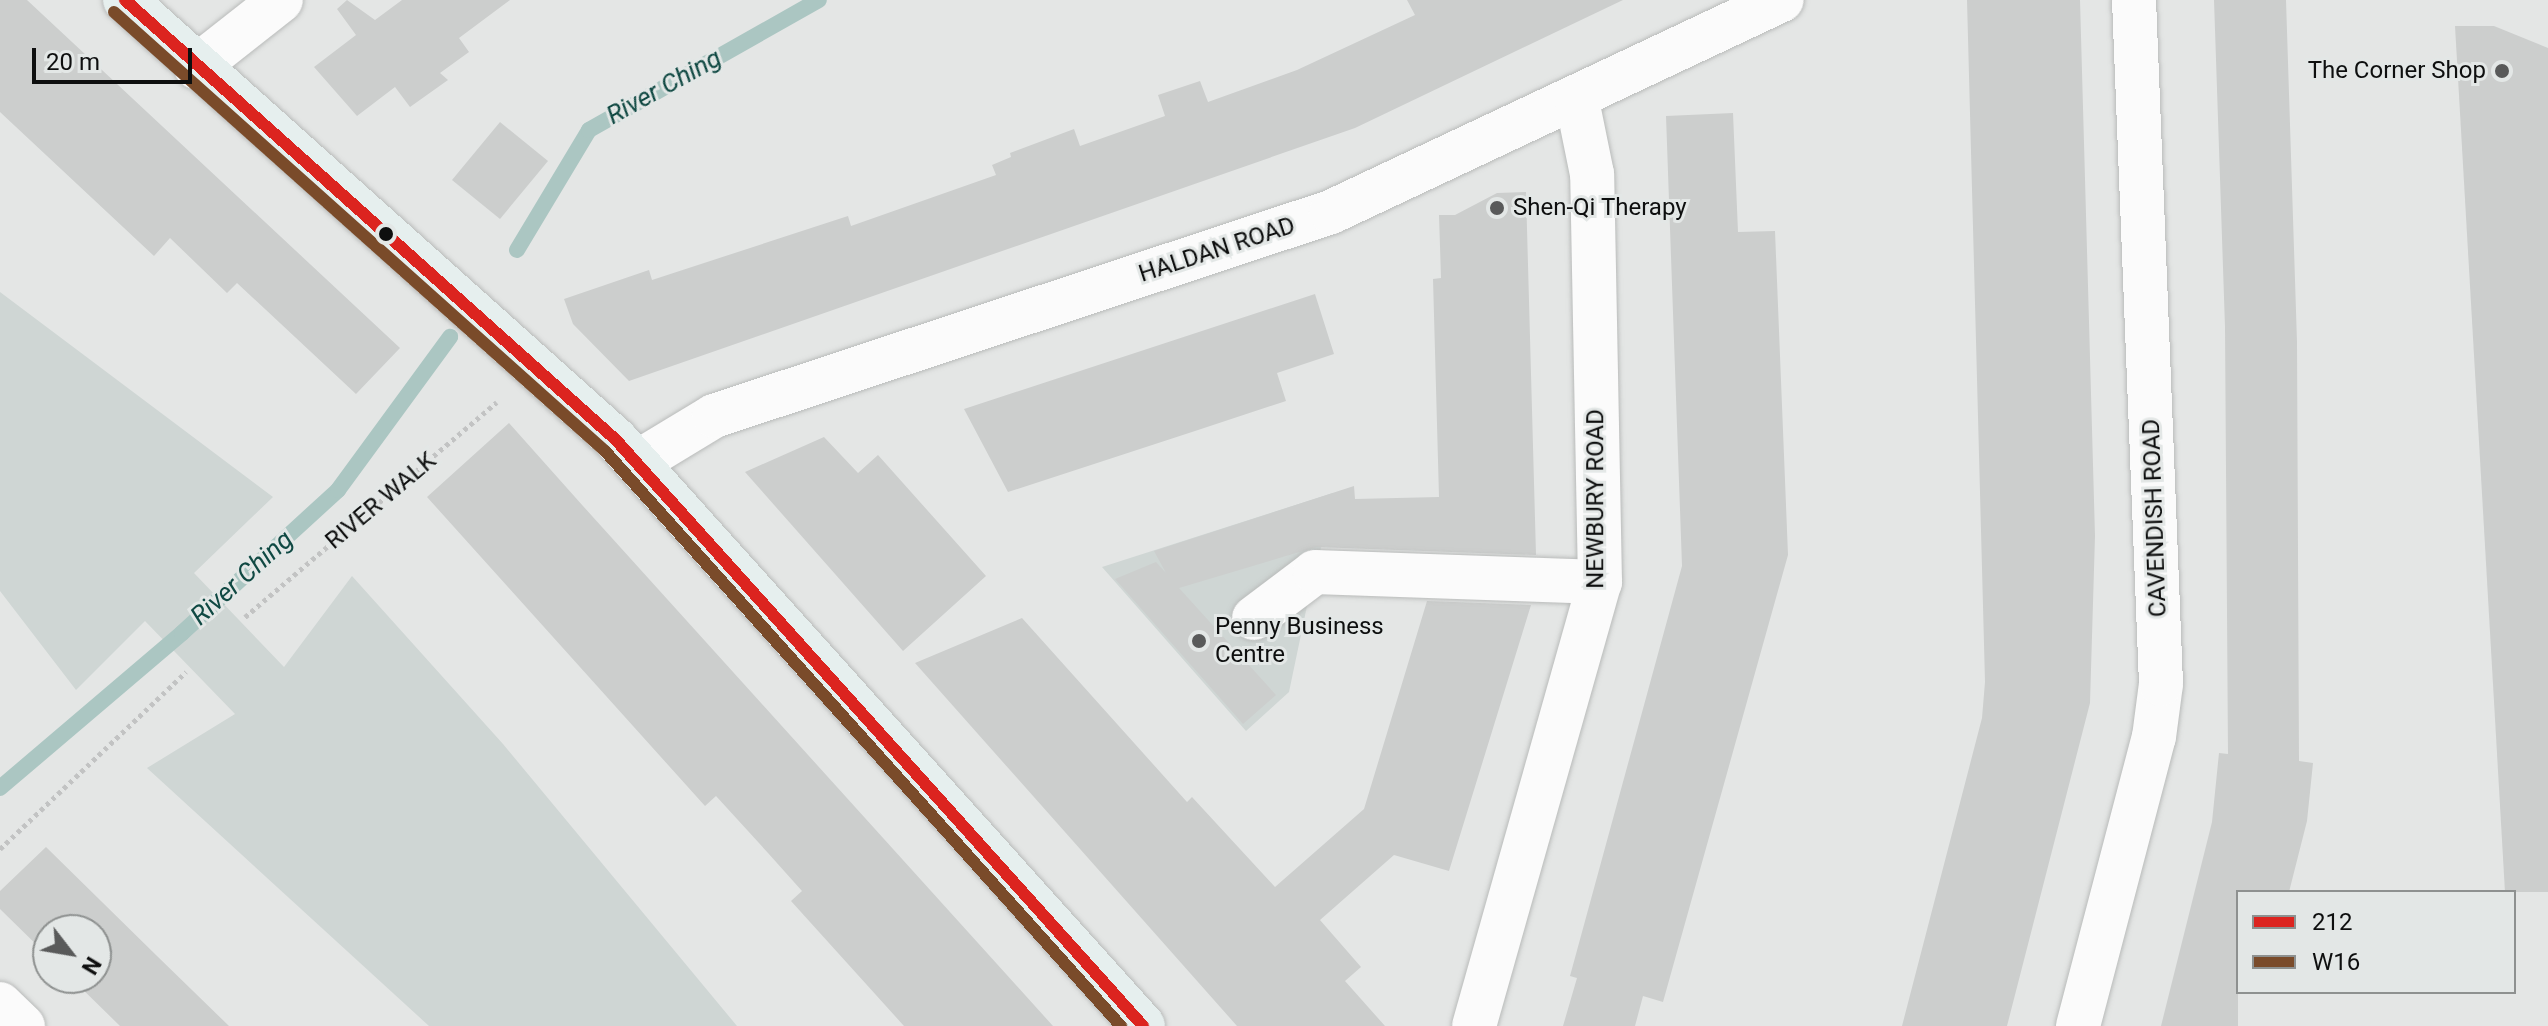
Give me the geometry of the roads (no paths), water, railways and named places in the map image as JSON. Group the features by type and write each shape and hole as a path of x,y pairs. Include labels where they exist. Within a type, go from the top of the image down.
{"main road":[{"path":"125,0 638,462 1143,1026"}],"street":[{"path":"196,67 281,0"},
{"name":"HALDAN ROAD","path":"638,462 714,416 1331,212 1577,100 1782,0"},
{"name":"CAVENDISH ROAD","path":"2078,1026 2154,737 2161,684 2134,0"},
{"name":"NEWBURY ROAD","path":"1474,1026 1600,582 1592,174 1577,100"},
{"path":"1254,618 1315,572 1600,582"},
{"path":"0,1004 23,1026"}],"waterway":[{"name":"River Ching","path":"517,250 589,130 819,0"},
{"name":"River Ching","path":"0,788 182,633 338,490 450,337"}],"place":[{"name":"The Corner Shop","path":"2502,71"},
{"name":"Shen-Qi Therapy","path":"1497,208"},
{"name":"Penny Business Centre","path":"1199,641"}]}
